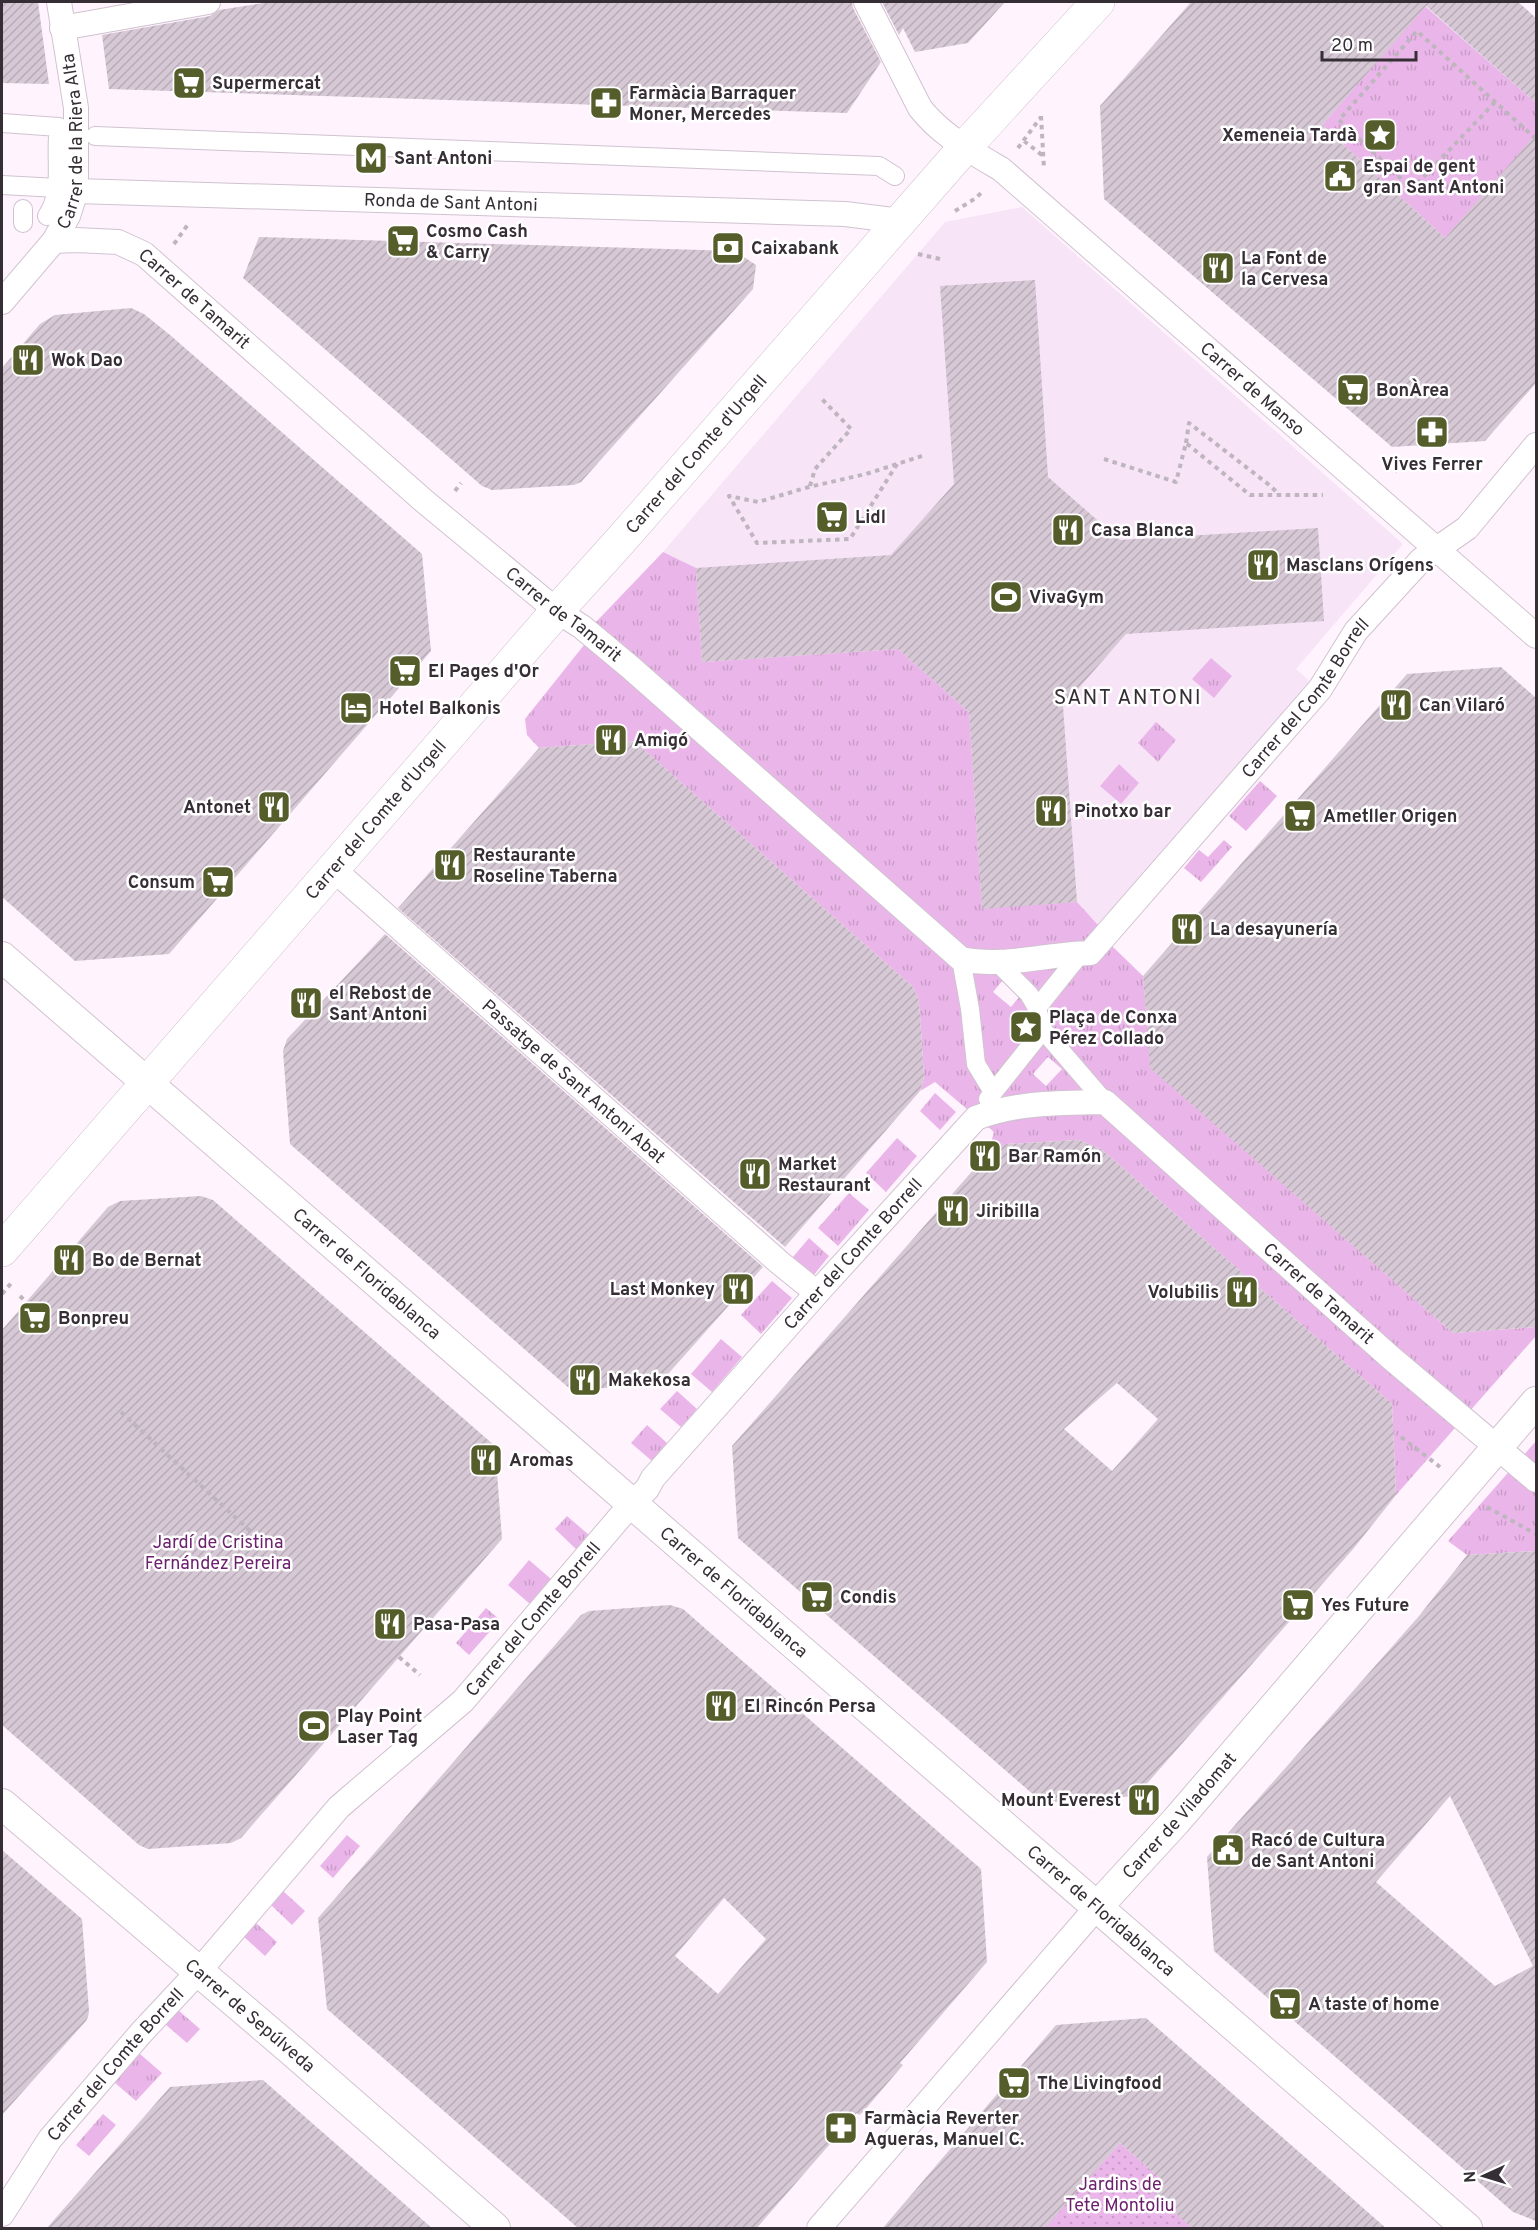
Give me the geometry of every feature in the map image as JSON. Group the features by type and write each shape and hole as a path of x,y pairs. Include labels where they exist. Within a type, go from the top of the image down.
{"main road":[{"name":"Carrer del Comte d'Urgell","path":"2,1250 557,611 965,147 1098,2"}],"street":[{"name":"Carrer de la Riera Alta","path":"2,302 54,242 68,216 67,190 76,108 59,2"},
{"path":"62,28 158,6 208,2"},
{"name":"Carrer de Manso","path":"866,2 920,108 931,123 1001,169 1536,636"},
{"path":"2,123 59,127 57,138 67,190 47,216"},
{"path":"95,136 879,166 895,176"},
{"name":"Ronda de Sant Antoni","path":"2,185 67,190 845,214 901,221"},
{"name":"Carrer de Tamarit","path":"54,242 76,240 118,242 144,254 424,501 557,611 582,627 630,667 961,958"},
{"name":"Carrer del Comte Borrell","path":"1081,953 1090,953 1107,935 1320,689 1356,630 1421,560 1467,528 1536,445"},
{"name":"Passatge de Sant Antoni Abat","path":"333,869 780,1263 817,1293"},
{"path":"993,1092 976,1064 961,958 996,961 1081,953"},
{"path":"1037,1008 1081,953"},
{"name":"Carrer de Floridablanca","path":"2,957 1467,2229"},
{"path":"996,961 1029,994 1037,1008 1043,1030 1105,1102"},
{"path":"976,1118 993,1092 1043,1030"},
{"path":"976,1118 1042,1103 1105,1102"},
{"name":"Carrer de Tamarit","path":"1105,1102 1390,1357 1536,1480"},
{"name":"Carrer del Comte Borrell","path":"2,2214 50,2139 339,1808 463,1701 632,1503 817,1293 976,1118"},
{"name":"Carrer de Viladomat","path":"819,2229 1097,1907 1176,1821 1536,1402"},
{"name":"Carrer de Sepúlveda","path":"2,1804 199,1971 495,2229"}],"path":[{"path":"1495,102 1412,189 1339,120 1417,31 1536,139"},
{"path":"1041,117 1043,155 1024,141 1041,117"},
{"name":"Carrer de Tamarit","path":"170,249 192,218"},
{"path":"918,254 940,259"},
{"path":"809,487 815,469 851,429 820,397"},
{"path":"1104,459 1176,482 1189,423 1280,495"},
{"path":"1186,443 1250,495 1323,495"},
{"path":"897,464 850,539 757,543 729,496 758,502 866,474 897,464 922,456"},
{"path":"1395,472 1401,464"},
{"path":"20,1296 26,1302"},
{"path":"122,1412 286,1564"},
{"path":"1401,1437 1446,1472"},
{"path":"1482,1503 1492,1512 1536,1534"},
{"path":"399,1657 420,1675"}],"shaded area":[{"path":"1022,207 1403,544 1296,669 1313,684 1100,928 971,948 657,679 663,552 945,222"}],"green space":[{"path":"1425,6 1536,103 1536,159 1525,149 1445,238 1322,125"},
{"path":"663,552 696,568 702,662 898,649 969,712 982,908 1077,902 1107,935 1113,947 1143,976 1151,1068 1453,1333 1536,1327 1536,1336 1396,1495 1392,1404 1101,1149 1079,1140 1006,1144 988,1153 994,1132 935,1082 920,1091 924,1077 919,1001 913,987 634,741 539,748 527,735 525,719 592,635 595,623","holes":["1002,981 1019,997 1011,1007 993,992","1048,1057 1062,1069 1046,1086 1033,1074"]},
{"path":"1211,658 1232,676 1214,698 1192,679"},
{"path":"1156,722 1176,740 1158,762 1138,743"},
{"path":"1119,764 1139,783 1121,804 1100,786"},
{"path":"1260,781 1277,796 1246,831 1229,816"},
{"path":"1224,840 1232,847 1201,882 1184,868 1199,850 1208,857"},
{"path":"935,1093 956,1112 940,1130 920,1111"},
{"path":"897,1138 917,1156 886,1192 866,1173"},
{"path":"849,1193 869,1210 838,1246 818,1228"},
{"path":"809,1238 829,1256 813,1276 793,1257"},
{"path":"772,1281 792,1298 761,1334 741,1315"},
{"path":"721,1339 742,1357 712,1392 691,1374"},
{"path":"677,1391 697,1409 681,1427 660,1409"},
{"path":"647,1425 667,1443 652,1461 631,1443"},
{"path":"1536,1441 1536,1551 1467,1555 1448,1541"},
{"path":"567,1516 589,1535 576,1549 555,1529"},
{"path":"529,1560 551,1579 530,1604 508,1585"},
{"path":"486,1608 500,1620 469,1655 456,1643"},
{"path":"347,1835 360,1846 333,1878 320,1866"},
{"path":"283,1891 305,1911 292,1925 271,1905"},
{"path":"256,1923 277,1942 265,1956 244,1937"},
{"path":"178,2010 200,2029 187,2043 165,2024"},
{"path":"140,2054 162,2073 136,2101 114,2082"},
{"path":"103,2114 116,2125 89,2156 76,2145"},
{"name":"Jardins de Tete Montoliu","path":"1120,2143 1162,2180 1155,2189 1157,2192 1155,2200 1193,2228 1044,2228"}],"building":[{"path":"2,2 38,2 49,84 2,83"},
{"path":"270,2 852,2 881,62 847,113 109,89 102,35 210,16 219,10"},
{"path":"882,2 1005,2 968,43 915,52 903,28 899,35"},
{"path":"1191,2 1518,2 1536,18 1536,103 1426,6 1322,125 1445,238 1536,134 1536,383 1485,441 1392,447 1104,199 1100,106"},
{"path":"259,237 735,251 756,265 753,289 581,482 574,485 492,490 482,486 243,278"},
{"path":"1035,280 1048,477 1120,540 1318,528 1324,621 1126,634 1063,706 1077,902 982,909 969,712 898,649 702,662 696,568 891,555 954,484 940,286"},
{"path":"131,308 144,314 170,335 422,554 431,651 169,954 75,961 2,897 2,368 40,324 55,315"},
{"path":"1501,667 1536,698 1536,1327 1453,1333 1150,1068 1143,976 1407,674"},
{"path":"634,741 913,987 919,1001 924,1077 920,1091 785,1247 398,908 539,748"},
{"path":"385,934 763,1267 668,1374 653,1384 570,1389 290,1144 283,1051 287,1039"},
{"path":"1079,1140 1101,1149 1392,1404 1396,1495 1354,1548 1136,1796 1043,1803 738,1538 732,1446 988,1153 1006,1144","holes":["1117,1383 1158,1419 1112,1471 1064,1429"]},
{"path":"201,1196 213,1200 495,1446 502,1539 241,1838 231,1843 148,1849 139,1845 2,1725 2,1330 108,1207 120,1201"},
{"path":"1536,1551 1536,2221 1513,2212 1214,1951 1207,1857 1419,1616 1467,1555","holes":["1450,1796 1533,1966 1495,1986 1376,1882"]},
{"path":"670,1605 683,1609 981,1869 987,1962 900,2063 903,2065 863,2112 859,2115 857,2113 756,2229 579,2229 327,2009 318,1918 581,1615 589,1611","holes":["724,1898 766,1939 718,1994 675,1956"]},
{"path":"2,1850 82,1919 89,2011 86,2021 2,2115"},
{"path":"1146,2018 1387,2229 1193,2229 1174,2212 1171,2214 1155,2200 1155,2188 1162,2180 1120,2143 1044,2229 882,2229 1056,2025"},
{"path":"263,2080 433,2229 46,2229 170,2087"}],"place":[{"name":"Supermercat","path":"189,83"},
{"name":"Farmàcia Barraquer Moner, Mercedes","path":"606,103"},
{"name":"Xemeneia Tardà","path":"1380,135"},
{"name":"Sant Antoni","path":"371,158"},
{"name":"Espai de gent gran Sant Antoni","path":"1340,176"},
{"name":"Cosmo Cash & Carry","path":"403,241"},
{"name":"Caixabank","path":"728,248"},
{"name":"La Font de la Cervesa","path":"1218,268"},
{"name":"Wok Dao","path":"28,360"},
{"name":"BonÀrea","path":"1353,390"},
{"name":"Vives Ferrer","path":"1432,432"},
{"name":"Lidl","path":"832,517"},
{"name":"Casa Blanca","path":"1068,530"},
{"name":"Masclans Orígens","path":"1263,565"},
{"name":"VivaGym","path":"1006,597"},
{"name":"El Pages d'Or","path":"405,671"},
{"name":"Can Vilaró","path":"1396,705"},
{"name":"Hotel Balkonis","path":"356,708"},
{"name":"Amigó","path":"611,740"},
{"name":"Antonet","path":"274,807"},
{"name":"Pinotxo bar","path":"1051,811"},
{"name":"Ametller Origen","path":"1300,816"},
{"name":"Restaurante Roseline Taberna","path":"450,865"},
{"name":"Consum","path":"218,882"},
{"name":"La desayunería","path":"1187,929"},
{"name":"el Rebost de Sant Antoni","path":"306,1003"},
{"name":"Plaça de Conxa Pérez Collado","path":"1026,1027"},
{"name":"Bar Ramón","path":"985,1156"},
{"name":"Market Restaurant","path":"755,1174"},
{"name":"Jiribilla","path":"953,1211"},
{"name":"Bo de Bernat","path":"69,1260"},
{"name":"Last Monkey","path":"738,1289"},
{"name":"Volubilis","path":"1242,1292"},
{"name":"Bonpreu","path":"35,1318"},
{"name":"Makekosa","path":"585,1380"},
{"name":"Aromas","path":"486,1460"},
{"name":"Condis","path":"817,1597"},
{"name":"Yes Future","path":"1298,1605"},
{"name":"Pasa-Pasa","path":"390,1624"},
{"name":"El Rincón Persa","path":"721,1706"},
{"name":"Play Point Laser Tag","path":"314,1726"},
{"name":"Mount Everest","path":"1144,1800"},
{"name":"Racó de Cultura de Sant Antoni","path":"1228,1850"},
{"name":"A taste of home","path":"1285,2004"},
{"name":"The Livingfood","path":"1014,2083"},
{"name":"Farmàcia Reverter Agueras, Manuel C.","path":"841,2128"}],"district":[{"name":"SANT ANTONI","path":"1128,697"}],"park label":[{"name":"Jardí de Cristina Fernández Pereira","path":"218,1552"}]}
